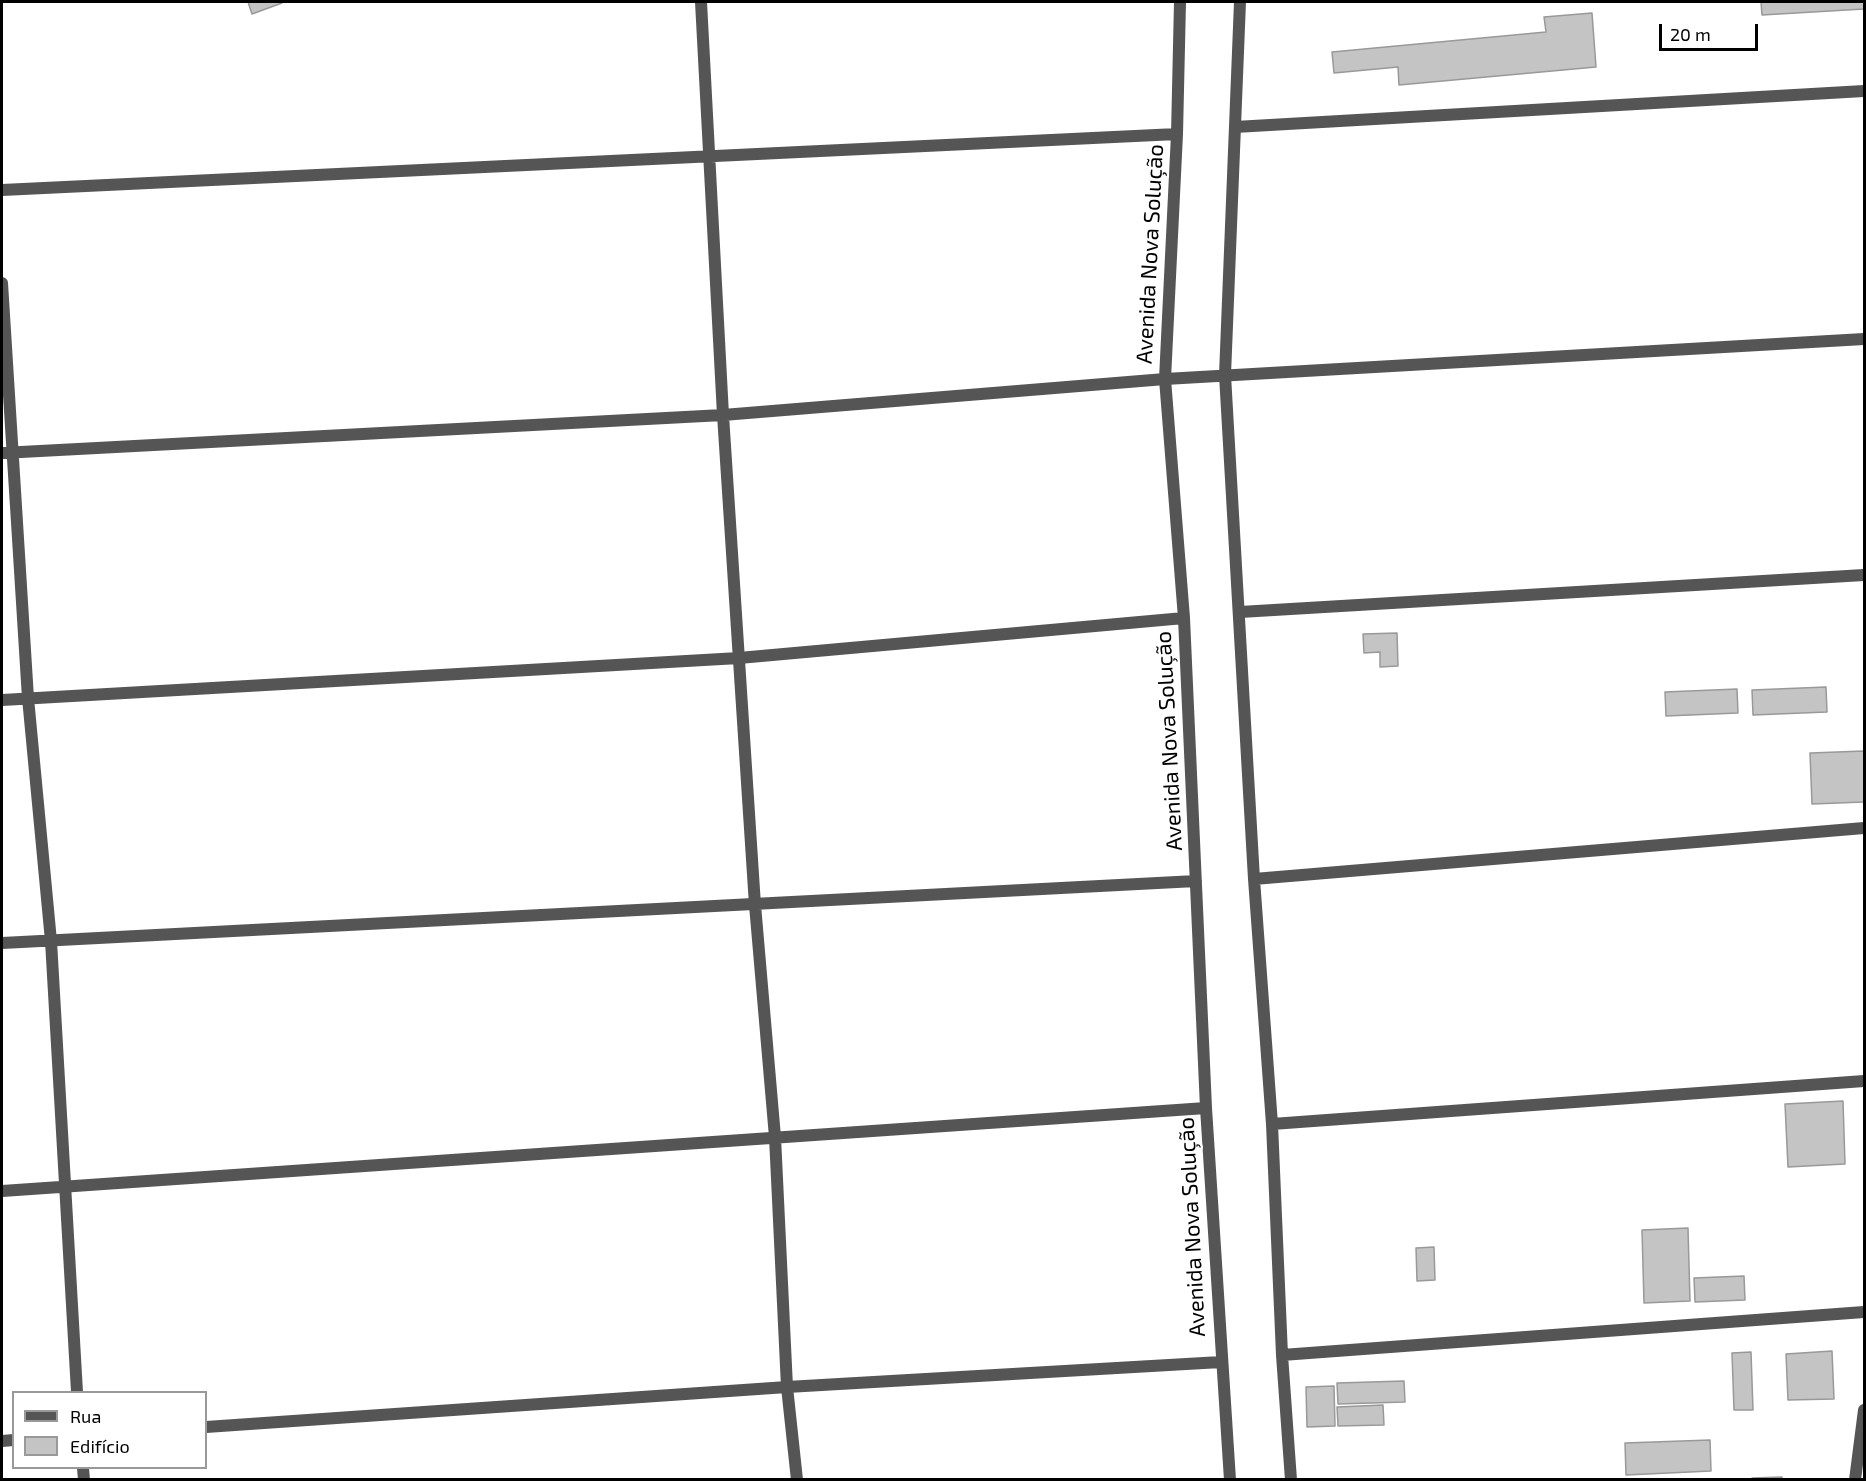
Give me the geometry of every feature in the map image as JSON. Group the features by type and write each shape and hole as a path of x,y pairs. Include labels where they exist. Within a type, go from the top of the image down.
{"street":[{"path":"702,2 723,415 755,905 776,1137 787,1387 797,1479"},
{"name":"Avenida Nova Solução","path":"1180,2 1177,134 1165,379 1184,618 1206,1108 1230,1479"},
{"path":"1240,2 1225,375 1254,879 1272,1124 1282,1356 1291,1479"},
{"path":"1235,127 1864,92"},
{"path":"2,190 1177,134"},
{"path":"2,283 7,453 51,941 77,1391"},
{"path":"7,453 723,415 1225,375 1864,339"},
{"path":"1240,612 1864,575"},
{"path":"2,700 740,658 1184,618"},
{"path":"1254,879 1864,828"},
{"path":"2,944 1196,881"},
{"path":"1272,1124 1864,1081"},
{"path":"2,1191 1206,1108"},
{"path":"1282,1356 1864,1312"},
{"path":"207,1427 787,1387 1221,1362"},
{"path":"1855,1479 1864,1410"}],"building":[{"path":"248,2 281,2 282,3 252,14"},
{"path":"1761,2 1864,2 1864,9 1762,15"},
{"path":"1592,13 1596,67 1399,85 1398,67 1334,73 1332,52 1546,32 1544,17"},
{"path":"1397,633 1398,666 1380,667 1380,652 1364,653 1363,634"},
{"path":"1826,687 1827,712 1753,715 1752,690"},
{"path":"1737,689 1738,713 1666,716 1665,692"},
{"path":"1864,751 1864,802 1812,804 1810,753"},
{"path":"1843,1101 1845,1164 1788,1167 1785,1104"},
{"path":"1688,1228 1690,1301 1644,1303 1642,1230"},
{"path":"1434,1247 1435,1280 1417,1281 1416,1248"},
{"path":"1744,1276 1745,1300 1695,1302 1694,1278"},
{"path":"1832,1351 1834,1399 1788,1400 1786,1354"},
{"path":"1751,1352 1753,1410 1734,1410 1732,1353"},
{"path":"1404,1381 1405,1402 1338,1404 1337,1383"},
{"path":"1334,1386 1335,1426 1307,1427 1306,1387"},
{"path":"1383,1405 1384,1425 1338,1426 1337,1407"},
{"path":"1710,1440 1711,1471 1626,1475 1625,1443"},
{"path":"1782,1477 1782,1480 1752,1480 1752,1478"}]}
